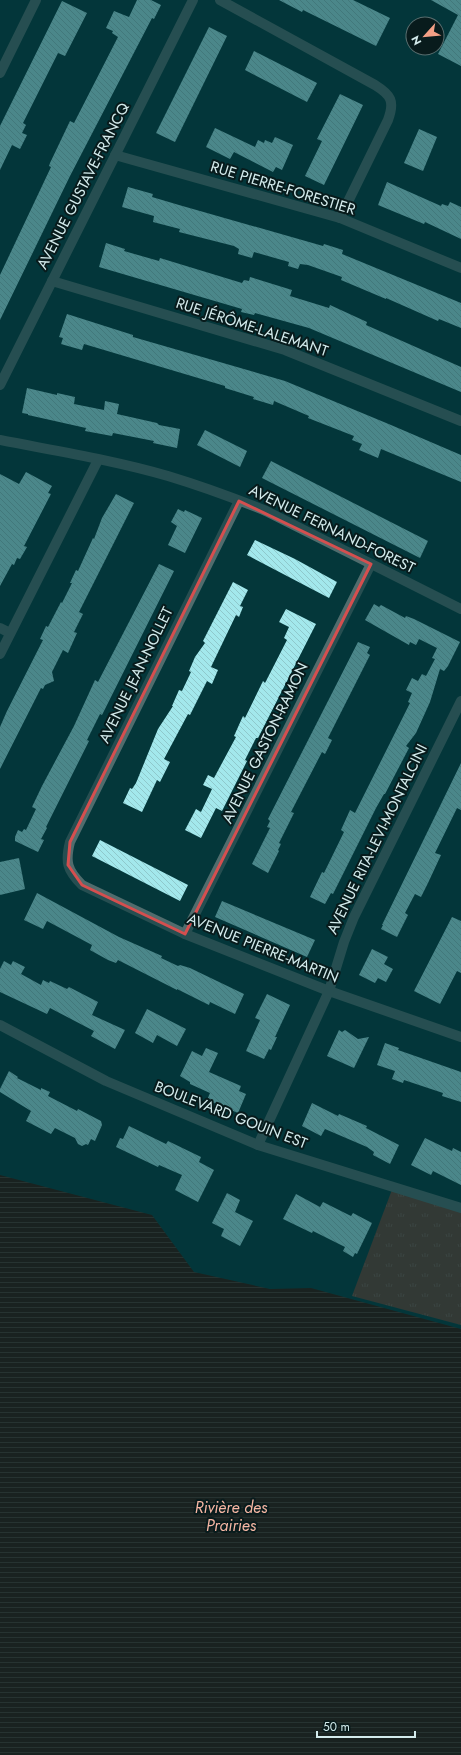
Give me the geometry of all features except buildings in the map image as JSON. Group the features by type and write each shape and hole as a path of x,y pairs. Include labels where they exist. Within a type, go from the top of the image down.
{"street":[{"path":"0,73 36,0"},
{"name":"AVENUE GUSTAVE-FRANCQ","path":"0,385 193,0"},
{"path":"220,0 384,90 391,98 392,110 388,120 340,218"},
{"name":"RUE PIERRE-FORESTIER","path":"115,155 340,218 461,268"},
{"name":"RUE JÉRÔME-LALEMANT","path":"52,281 285,350 461,421"},
{"name":"AVENUE FERNAND-FOREST","path":"0,440 120,464 167,476 239,500 266,511 461,609"},
{"path":"0,654 98,460"},
{"name":"AVENUE JEAN-NOLLET","path":"68,865 67,853 70,842 239,500"},
{"name":"AVENUE GASTON-RAMON","path":"185,934 371,564"},
{"path":"0,628 10,633"},
{"name":"AVENUE RITA-LEVI-MONTALCINI","path":"258,1144 329,991 344,942 354,917 461,701"},
{"name":"AVENUE PIERRE-MARTIN","path":"68,865 73,876 82,885 185,934 329,991 460,1033"},
{"name":"BOULEVARD GOUIN EST","path":"0,1025 106,1081 258,1144 461,1208"}],"highlighted area":[{"path":"239,501 371,564 185,934 82,885 68,865 70,842"}],"green space":[{"path":"393,1187 461,1207 461,1325 352,1296"}],"water":[{"name":"Rivière des Prairies","path":"0,1175 152,1215 194,1272 270,1289 311,1288 461,1329 461,1755 0,1755"}]}
